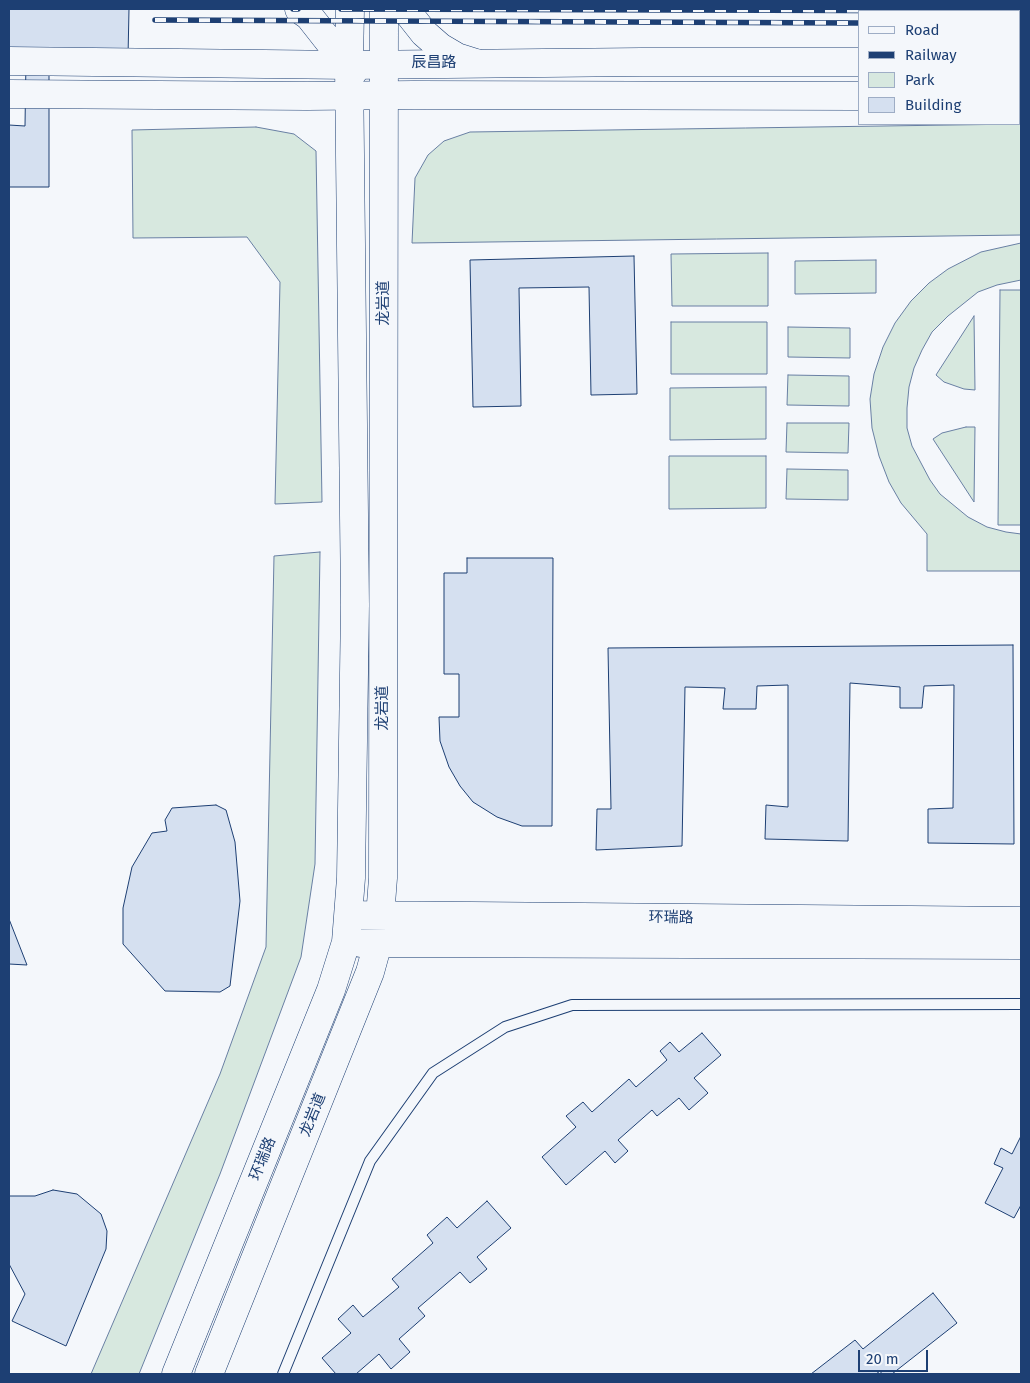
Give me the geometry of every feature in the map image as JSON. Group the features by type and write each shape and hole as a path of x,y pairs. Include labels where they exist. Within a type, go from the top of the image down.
{"main road":[{"path":"299,9 309,16 349,65"},
{"name":"龙岩道","path":"209,1374 370,972 378,943 381,915 383,878 384,130 368,96 349,65 350,9"},
{"name":"龙岩道","path":"348,914 354,788 354,615 368,96 384,64 384,9"},
{"path":"405,9 424,33 440,47 457,58 476,63"},
{"name":"辰昌路","path":"9,61 349,65 858,62"},
{"path":"9,94 858,96"},
{"name":"环瑞路","path":"176,1374 331,990 346,942 348,914 1021,921"},
{"name":"环瑞路","path":"346,942 1021,945"}],"lane":[{"path":"283,1374 370,1161 433,1072 505,1027 572,1006 1021,1004"}],"green space":[{"path":"1020,124 1021,235 412,243 415,178 428,155 444,141 470,132"},
{"path":"256,127 294,134 316,151 322,502 275,504 280,282 247,237 133,238 132,130"},
{"path":"1021,243 1021,280 997,285 978,292 948,316 932,332 914,368 909,387 907,428 912,446 930,480 940,494 968,517 987,527 1021,534 1021,571 927,571 927,534 901,503 889,482 879,456 872,428 870,399 874,374 883,347 895,323 911,301 929,283 948,269 981,252"},
{"path":"768,253 768,306 672,306 671,254"},
{"path":"876,260 876,293 795,294 795,261"},
{"path":"1000,290 1021,290 1021,525 998,525"},
{"path":"974,316 975,390 964,389 944,382 936,375"},
{"path":"671,322 767,322 767,374 671,374"},
{"path":"788,327 850,328 850,358 788,357"},
{"path":"788,375 849,376 849,406 787,405"},
{"path":"766,387 766,439 670,440 670,388"},
{"path":"787,423 849,423 848,453 786,452"},
{"path":"966,427 975,427 974,502 933,439 942,433"},
{"path":"669,456 766,456 766,508 669,509"},
{"path":"787,469 848,470 848,500 786,499"},
{"path":"320,552 315,864 301,957 220,1174 139,1374 91,1374 220,1074 266,947 274,556"}],"building":[{"path":"9,9 129,9 128,57 49,58 49,187 9,187 9,125 25,126 26,59 9,59"},
{"path":"634,256 637,394 591,395 589,287 519,288 521,406 473,407 470,260"},
{"path":"467,558 553,558 552,826 522,826 497,817 473,802 460,786 449,767 440,741 439,717 459,717 459,674 444,674 444,573 467,573"},
{"path":"1013,645 1014,844 928,843 928,809 953,808 954,685 924,686 922,708 900,708 900,687 850,683 848,841 765,839 766,805 788,807 788,685 757,686 756,709 723,709 725,688 685,687 682,846 596,850 597,809 611,809 608,648"},
{"path":"216,805 226,810 235,842 240,901 230,986 220,992 165,991 123,944 123,908 132,867 152,833 167,831 165,820 172,808"},
{"path":"9,919 27,965 9,964"},
{"path":"702,1033 721,1055 694,1078 708,1093 689,1110 679,1098 657,1116 652,1110 618,1140 628,1151 615,1163 605,1151 566,1185 542,1157 576,1127 566,1116 583,1102 592,1112 629,1079 636,1087 667,1060 660,1051 670,1042 679,1052"},
{"path":"1021,1136 1021,1205 1014,1218 985,1203 1003,1168 994,1164 1001,1148 1012,1154"},
{"path":"53,1190 77,1194 101,1214 107,1231 106,1249 66,1346 12,1321 25,1294 9,1264 9,1196 35,1196"},
{"path":"487,1201 511,1228 477,1257 487,1269 470,1283 460,1272 418,1308 425,1316 399,1339 410,1352 391,1369 379,1354 356,1374 336,1374 322,1358 351,1333 338,1319 353,1305 363,1317 399,1287 392,1279 433,1243 427,1235 447,1217 457,1228"},
{"path":"933,1293 957,1323 892,1374 882,1374 880,1371 876,1374 811,1374 855,1340 863,1349"}],"railway":[{"path":"293,9 298,9"},
{"path":"341,9 858,11"},
{"path":"155,20 858,23"}]}
